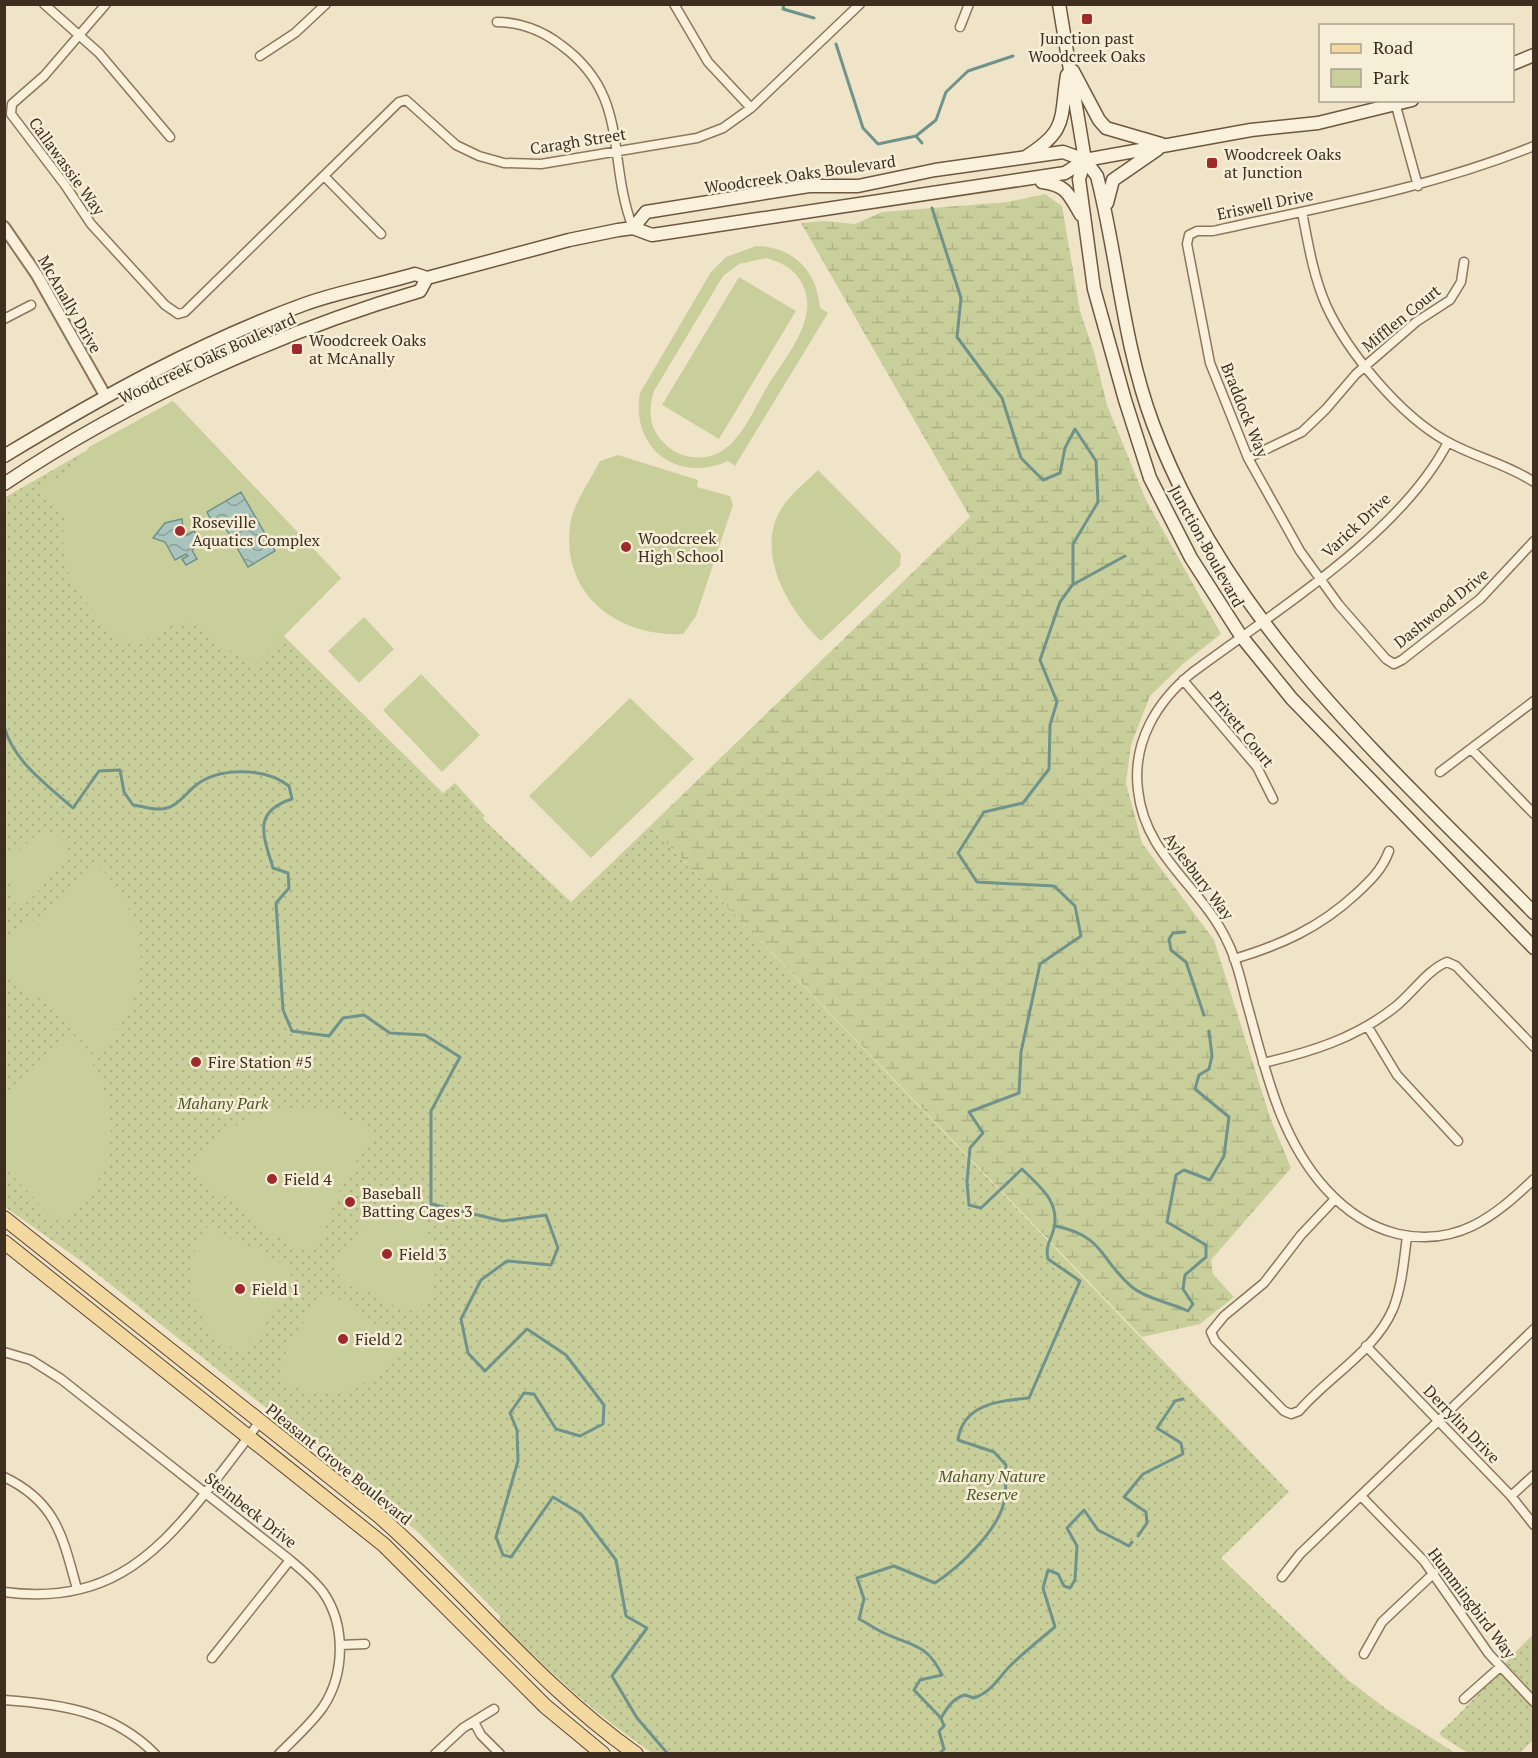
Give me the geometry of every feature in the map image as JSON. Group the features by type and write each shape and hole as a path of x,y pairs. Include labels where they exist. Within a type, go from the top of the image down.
{"main road":[{"name":"Junction Boulevard","path":"1059,4 1085,160 1097,176 1106,210 1129,340 1153,424 1209,542 1261,621 1339,713 1533,913"},
{"path":"1514,63 1533,55"},
{"path":"1069,62 1099,120 1106,128 1165,145"},
{"path":"1024,158 1048,142 1058,129 1069,62"},
{"name":"Woodcreek Oaks Boulevard","path":"4,456 106,397 180,358 306,304 415,274 428,278 569,240 633,228 652,236 1026,180 1065,173 1085,160 1251,130 1318,123 1407,102"},
{"path":"1106,210 1109,186 1113,180 1165,145"},
{"name":"Woodcreek Oaks Boulevard","path":"633,228 646,212 810,186 858,186 935,170 1063,152 1085,160"},
{"name":"Junction Boulevard","path":"1085,160 1078,179 1094,289 1150,478 1191,558 1241,636 1326,735 1533,948"},
{"path":"1026,180 1057,183 1068,193 1084,218"},
{"name":"Woodcreek Oaks Boulevard","path":"4,484 117,418 220,366 296,334 420,291 428,278"},
{"path":"106,397 117,418"},
{"name":"Pleasant Grove Boulevard","path":"4,1218 393,1528 537,1672 593,1722 636,1754"},
{"name":"Pleasant Grove Boulevard","path":"4,1242 384,1545 545,1706 603,1754"}],"street":[{"path":"45,4 99,53 170,137"},
{"name":"Callawassie Way","path":"106,4 35,85 12,104 11,114 98,234 165,305 178,314"},
{"path":"261,56 295,33 326,4"},
{"path":"674,4 708,62 751,108"},
{"name":"Caragh Street","path":"178,314 185,312 399,102 406,100 450,141 491,160 528,165 706,135 732,123 751,108 860,4"},
{"path":"960,27 969,4"},
{"path":"497,21 518,24 545,35 580,62 604,94 626,210 633,228"},
{"path":"1396,106 1418,186"},
{"name":"Eriswell Drive","path":"1189,236 1197,231 1213,231 1418,186 1476,168 1533,146"},
{"path":"324,176 381,234"},
{"path":"1302,212 1310,254 1325,303 1347,342 1366,365 1408,413 1448,442 1533,482"},
{"name":"McAnally Drive","path":"4,227 37,275 106,397"},
{"name":"Braddock Way","path":"1189,236 1187,244 1210,363 1248,458 1280,520 1319,579"},
{"name":"Mifflen Court","path":"1248,458 1302,432 1366,365 1416,322 1450,300 1461,282 1464,262"},
{"path":"4,319 32,305"},
{"name":"Varick Drive","path":"1241,636 1359,547 1423,482 1448,442"},
{"name":"Dashwood Drive","path":"1319,579 1386,659 1394,664 1480,599 1533,542"},
{"name":"Aylesbury Way","path":"1241,636 1183,680 1161,704 1148,729 1139,756 1138,790 1144,819 1153,841 1220,927 1234,959 1278,1111 1294,1145 1314,1175 1335,1199 1366,1222 1407,1236 1438,1236 1475,1226 1498,1212 1533,1179"},
{"name":"Privett Court","path":"1183,680 1257,767 1273,799"},
{"path":"1440,772 1472,750 1533,701"},
{"path":"1472,750 1533,814"},
{"path":"1234,959 1288,941 1323,921 1373,878 1385,863 1389,851"},
{"path":"1263,1063 1324,1046 1368,1027 1406,998 1437,966 1447,962 1456,966 1533,1048"},
{"path":"1368,1027 1397,1074 1458,1142"},
{"path":"1335,1199 1301,1235 1264,1283 1224,1316 1211,1332 1215,1341 1284,1411 1292,1414 1299,1411 1366,1346 1393,1308 1402,1275 1407,1236"},
{"path":"1282,1577 1300,1554 1533,1329"},
{"name":"Derrylin Drive","path":"1366,1346 1511,1496 1533,1525"},
{"name":"Steinbeck Drive","path":"4,1352 45,1367 290,1560 324,1593 334,1617 340,1645 336,1679 324,1706 279,1754"},
{"path":"4,1592 39,1595 77,1589 115,1576 152,1553 169,1538 260,1421"},
{"path":"1511,1496 1533,1475"},
{"path":"4,1477 30,1492 55,1519 77,1589"},
{"name":"Hummingbird Way","path":"1361,1496 1434,1573 1500,1667 1533,1702"},
{"path":"212,1658 290,1560"},
{"path":"1364,1654 1382,1622 1434,1573"},
{"path":"340,1645 365,1644"},
{"path":"1464,1699 1500,1667"},
{"path":"4,1700 66,1706 94,1714 127,1730 155,1754"},
{"path":"435,1754 463,1728 494,1709"},
{"path":"474,1722 481,1735 500,1754"}],"green space":[{"path":"1045,194 1062,206 1080,311 1094,352 1107,405 1146,500 1221,634 1184,663 1150,696 1131,745 1126,783 1142,843 1214,940 1270,1117 1291,1168 1211,1260 1213,1274 1234,1297 1200,1324 1142,1337 650,826 970,517 801,223 824,221 855,224 882,212 1008,202"},
{"path":"756,246 770,247 792,256 808,272 818,295 820,308 828,313 735,466 728,461 709,467 691,468 675,464 661,456 650,445 642,430 639,413 640,393 711,272 726,257","holes":["766,258 793,272 800,280 806,294 807,308 799,336 734,441 711,456 696,457 681,454 668,447 655,431 651,418 654,391 723,276 739,264"]},
{"path":"739,277 796,311 719,439 662,405"},
{"path":"173,401 341,578 284,636 443,793 455,783 485,816 482,818 571,902 650,826 1289,1492 1221,1558 1347,1679 1385,1708 1455,1753 652,1753 611,1723 553,1674 498,1620 501,1617 420,1534 367,1488 81,1261 5,1207 4,498"},
{"name":"Roseville Aquatics Complex","path":"173,401 341,578 253,666 216,641 198,621 176,623 136,646 118,636 92,609 75,586 63,549 64,518 35,490 65,472 89,447"},
{"path":"618,455 698,480 697,487 730,496 733,505 696,616 683,634 658,633 635,628 615,618 597,605 583,589 574,569 569,546 573,513 600,461"},
{"path":"818,470 901,554 900,566 821,641 798,615 788,599 774,564 771,546 773,528 783,505"},
{"path":"364,617 394,649 359,683 328,651"},
{"path":"421,674 480,735 442,772 383,710"},
{"path":"630,698 694,759 591,858 529,796"},
{"path":"41,831 53,834 62,840 66,850 65,856 44,880 44,886 21,908 15,907 15,893 5,869 5,847 9,852 17,852"},
{"path":"97,864 116,887 130,911 138,935 141,960 138,985 129,1009 115,1033 95,1055 36,993 30,999 5,973 4,945 33,920 38,924"},
{"path":"68,1032 95,1069 104,1090 111,1132 108,1154 100,1176 88,1197 70,1215 55,1220 5,1168 5,1088 8,1091"},
{"name":"Field 4","path":"291,1108 331,1111 374,1130 329,1209 334,1213 315,1245 298,1249 239,1211 241,1207 190,1174 208,1148 232,1128 260,1115"},
{"name":"Field 3","path":"389,1189 405,1201 417,1215 427,1230 433,1246 434,1281 429,1299 420,1316 400,1304 398,1308 353,1283 351,1287 339,1275 337,1265 342,1249 346,1250"},
{"name":"Field 1","path":"208,1226 230,1240 232,1237 289,1268 292,1282 253,1343 249,1341 241,1353 211,1329 194,1297 191,1280 192,1262 198,1244"},
{"name":"Field 2","path":"331,1294 402,1345 392,1361 378,1374 347,1390 311,1391 294,1386 277,1376 289,1356 285,1354 318,1297"},
{"path":"1533,1635 1533,1740 1520,1753 1468,1753 1441,1736 1439,1733"}],"water":[{"path":"241,492 275,551 248,567 221,520 213,524 207,512"},
{"path":"182,519 184,536 194,531 202,543 192,550 197,559 186,565 182,559 188,556 186,554 175,560 165,542 153,538 165,523"}],"waterway":[{"path":"784,4 783,9 814,18"},
{"path":"836,44 863,128 878,144 916,136 922,143"},
{"path":"916,136 936,120 946,92 968,71 1013,56"},
{"path":"932,208 961,298 957,337 1002,398 1021,458 1043,480 1060,473 1065,448 1075,429 1096,461 1098,502 1073,544 1073,584 1060,602 1040,660 1057,702 1050,725 1049,769 1023,803 984,812 958,853 977,882 1054,886 1075,906 1081,936 1040,964 1021,1052 1019,1093 969,1112 983,1133 970,1148 967,1182 969,1205 981,1208 1022,1169 1047,1195 1054,1210 1054,1228 1048,1246 1048,1259 1080,1281 1029,1398 994,1403 984,1407 974,1412 961,1428 958,1440 994,1452 1006,1465 1004,1502 994,1525 986,1536 955,1568 935,1583 894,1566 857,1578 864,1599 859,1619 924,1651 942,1675 920,1680 914,1690 941,1718 944,1726 939,1731 944,1749 939,1754"},
{"path":"1074,584 1125,556"},
{"path":"4,726 8,739 32,772 73,808 99,771 120,770 124,792 133,805 155,809 172,806 205,780 229,772 268,776 289,786 292,799 279,804 270,811 264,827 266,846 273,868 288,873 289,888 276,903 283,1010 292,1031 329,1036 343,1018 364,1015 390,1033 425,1035 460,1057 431,1111 431,1204 503,1221 546,1215 558,1248 551,1265 507,1261 481,1280 461,1319 468,1353 485,1371 527,1329 566,1355 604,1405 603,1424 580,1436 556,1429 534,1394 524,1393 510,1413 517,1430 518,1461 496,1537 503,1555 511,1557 553,1497 581,1514 616,1560 626,1616 647,1628 612,1676 637,1718 668,1754"},
{"path":"1185,932 1173,933 1169,939 1171,950 1186,962 1204,1015"},
{"path":"1055,1226 1071,1230 1093,1242 1121,1277 1138,1291 1188,1311 1193,1304 1183,1289 1185,1275 1206,1257 1206,1245 1167,1222 1176,1175 1184,1170 1210,1180 1224,1156 1229,1117 1195,1089 1199,1075 1209,1069 1212,1056 1209,1031"},
{"path":"1138,1536 1147,1523 1146,1512 1124,1497 1143,1474 1183,1454 1181,1443 1157,1428 1175,1401 1183,1399"},
{"path":"941,1718 957,1698 965,1695 974,1698 989,1689 1014,1662 1055,1627 1043,1588 1048,1570 1058,1574 1064,1586 1070,1588 1075,1580 1077,1546 1067,1528 1084,1510 1098,1530 1129,1546 1132,1542"}],"place":[{"name":"Junction past Woodcreek Oaks","path":"1087,19"},
{"name":"Woodcreek Oaks at Junction","path":"1212,163"},
{"name":"Woodcreek Oaks at McAnally","path":"297,349"},
{"name":"Roseville Aquatics Complex","path":"180,531"},
{"name":"Woodcreek High School","path":"626,547"},
{"name":"Fire Station #5","path":"196,1062"},
{"name":"Field 4","path":"272,1179"},
{"name":"Baseball Batting Cages 3","path":"350,1202"},
{"name":"Field 3","path":"387,1254"},
{"name":"Field 1","path":"240,1289"},
{"name":"Field 2","path":"343,1339"}],"park label":[{"name":"Mahany Park","path":"223,1103"},
{"name":"Mahany Nature Reserve","path":"992,1485"}]}
